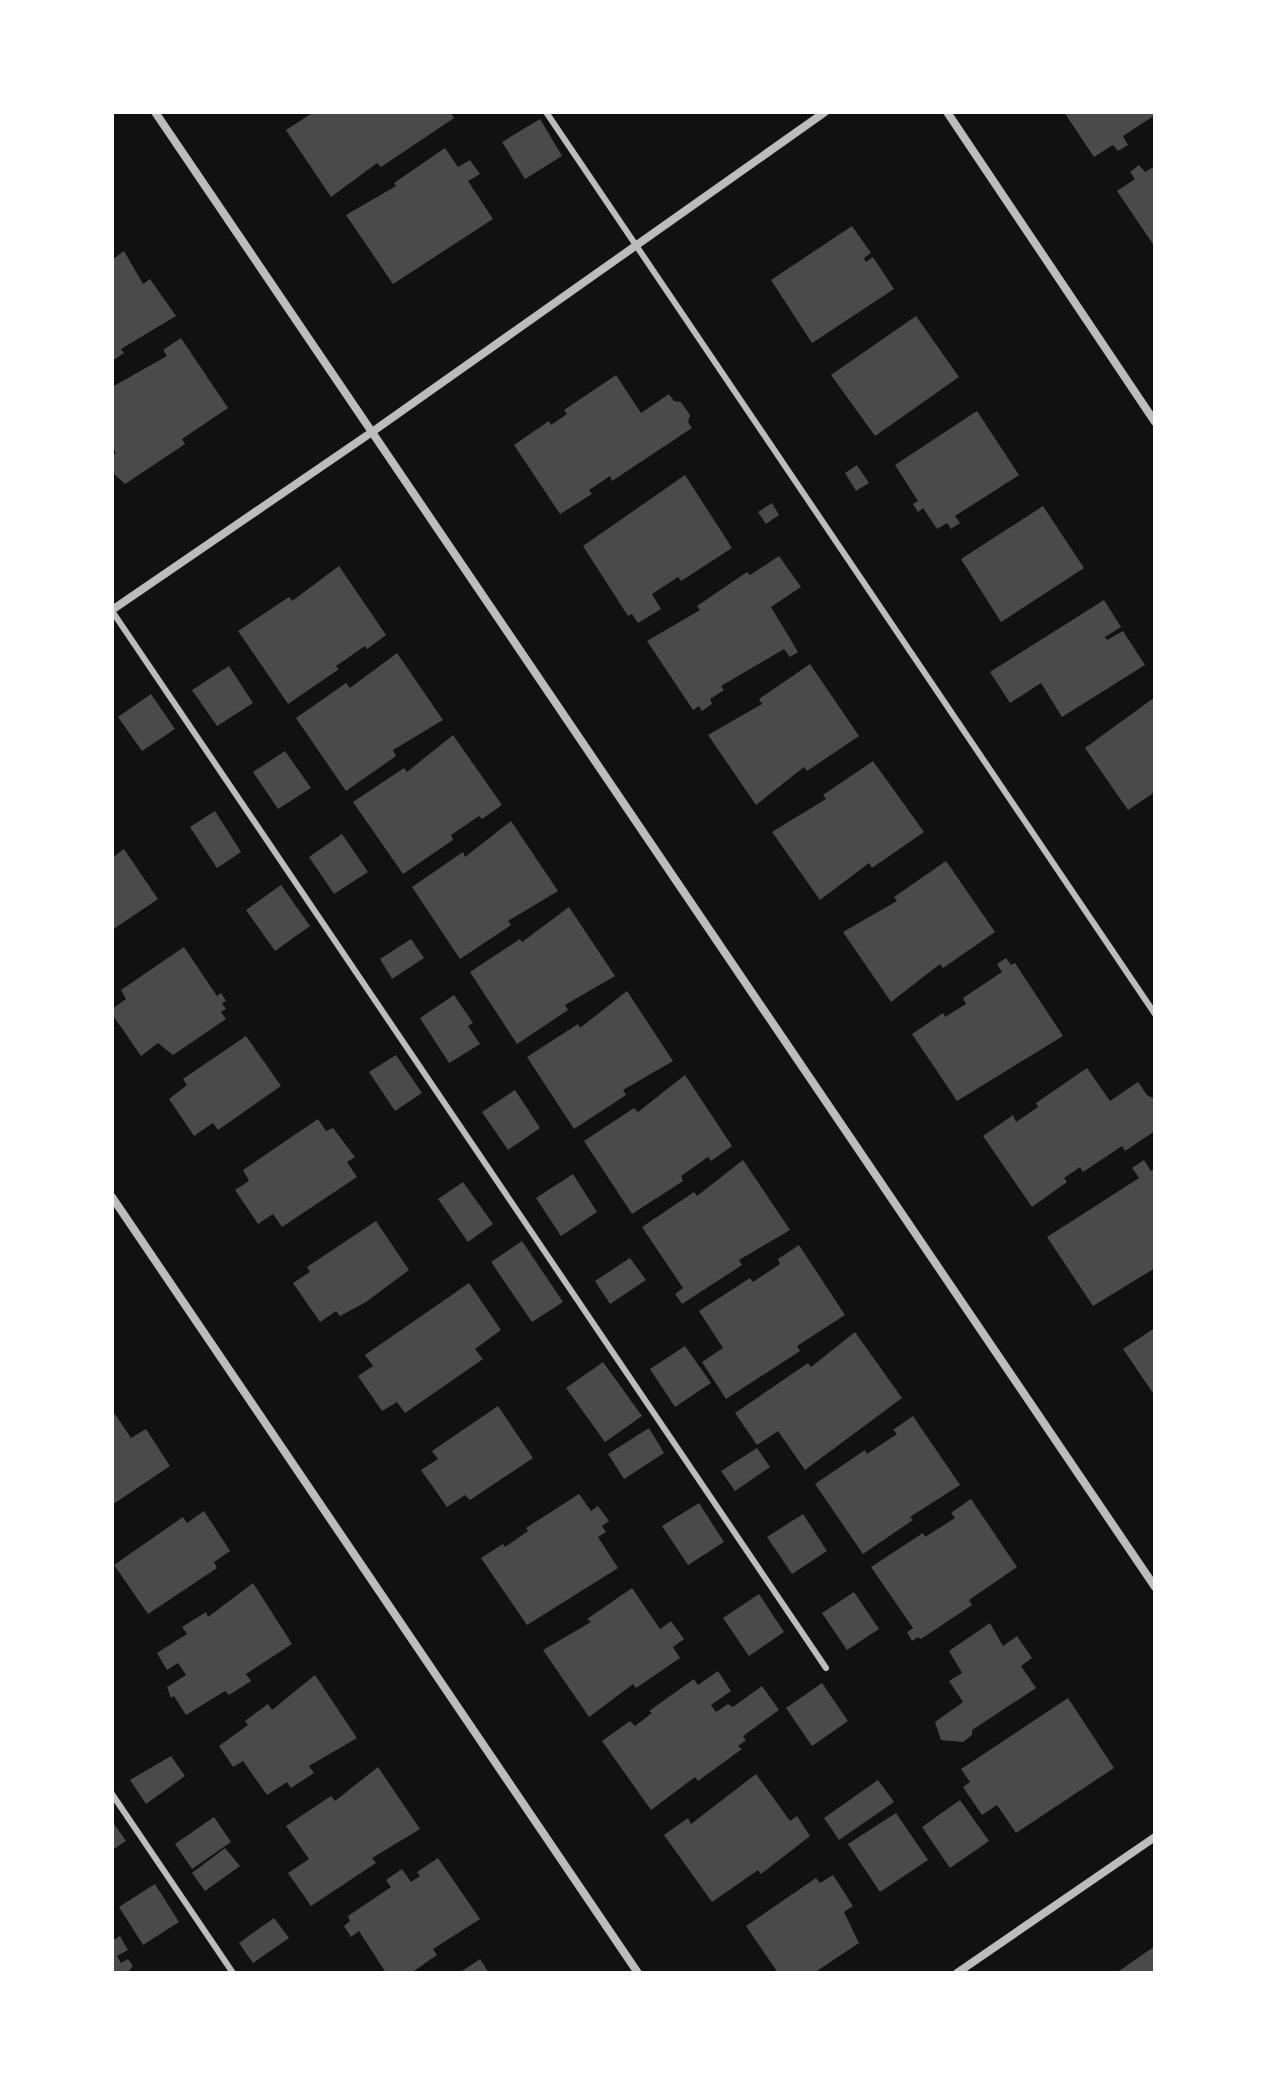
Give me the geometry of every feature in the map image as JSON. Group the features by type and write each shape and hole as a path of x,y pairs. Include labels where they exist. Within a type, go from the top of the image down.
{"street":[{"path":"155,112 1155,1587"},
{"path":"112,610 372,432 825,112"},
{"path":"947,112 1155,422"},
{"path":"112,1197 638,1973"},
{"path":"957,1973 1155,1837"}],"lane":[{"path":"546,112 1155,1014"},
{"path":"112,610 826,1668"},
{"path":"112,1794 233,1973"}],"building":[{"path":"314,112 450,112 454,118 381,167 377,163 331,197 286,130"},
{"path":"1064,112 1155,112 1155,115 1123,136 1128,145 1118,151 1113,145 1094,157"},
{"path":"540,119 562,156 525,179 502,142"},
{"path":"445,148 458,167 470,160 480,174 468,181 493,219 393,284 346,215 396,186 394,183"},
{"path":"1139,165 1145,172 1155,166 1155,247 1117,191 1135,179 1130,172"},
{"path":"852,226 871,253 864,258 866,262 873,257 894,289 812,343 771,280"},
{"path":"124,251 143,284 150,279 176,316 121,349 124,353 112,361 112,260"},
{"path":"916,316 959,377 875,436 831,375"},
{"path":"181,338 228,408 182,439 185,444 125,484 112,472 112,456 116,453 112,446 112,387 167,356 163,350"},
{"path":"616,375 641,413 669,394 674,401 681,402 690,415 688,422 692,428 612,481 610,476 589,490 592,494 560,514 514,445 549,421 551,425 567,414 564,410"},
{"path":"977,411 1019,475 955,516 960,523 951,529 947,523 937,529 923,508 918,512 913,504 918,501 895,465"},
{"path":"857,465 869,483 856,491 845,473"},
{"path":"685,475 732,548 681,581 678,577 652,594 661,609 638,623 632,614 628,616 583,546"},
{"path":"772,503 779,515 766,524 758,512"},
{"path":"1043,506 1084,568 1001,622 961,559"},
{"path":"779,556 801,587 771,607 798,652 790,657 784,649 721,686 724,690 710,699 712,704 702,711 699,706 693,710 647,641 700,610 697,606 747,572 750,575"},
{"path":"339,566 386,635 336,666 339,669 288,704 238,631 289,597 292,601"},
{"path":"1104,600 1121,627 1105,637 1107,640 1123,631 1145,665 1062,717 1041,683 1010,703 990,672"},
{"path":"397,653 443,720 393,750 396,756 346,791 296,718 346,683 350,688"},
{"path":"810,664 859,736 807,771 804,767 756,805 708,735 762,704 759,699"},
{"path":"229,666 253,703 217,726 192,690"},
{"path":"151,694 175,729 142,751 118,717"},
{"path":"1155,697 1155,792 1128,810 1085,748"},
{"path":"453,735 502,805 451,835 453,840 403,874 353,802 404,768 407,772"},
{"path":"285,751 311,788 278,809 253,772"},
{"path":"873,761 924,832 872,868 869,863 820,900 772,832 826,799 823,795"},
{"path":"215,811 241,852 217,868 190,827"},
{"path":"511,821 558,891 508,921 511,925 460,959 412,887 463,852 465,857"},
{"path":"342,834 368,872 334,894 309,857"},
{"path":"124,849 158,899 112,930 112,858"},
{"path":"946,861 995,932 943,968 940,964 891,1002 843,932 897,901 894,897"},
{"path":"281,885 310,926 275,951 246,910"},
{"path":"569,907 615,976 565,1005 568,1010 517,1044 470,972 520,939 522,942"},
{"path":"411,939 424,958 392,979 380,959"},
{"path":"184,947 217,996 221,993 226,1001 222,1003 226,1009 221,1012 226,1019 173,1055 158,1043 141,1056 112,1014 112,1009 126,999 121,990"},
{"path":"1006,958 1011,965 1015,963 1063,1036 957,1101 912,1034 943,1013 945,1017 966,1004 963,998 1002,972 997,964"},
{"path":"627,991 673,1061 623,1090 626,1095 574,1129 527,1057 578,1024 580,1028"},
{"path":"454,995 473,1023 468,1026 480,1044 449,1063 420,1018"},
{"path":"246,1036 281,1086 218,1130 213,1123 194,1136 169,1099 187,1085 183,1079"},
{"path":"396,1055 422,1093 395,1111 369,1072"},
{"path":"1087,1068 1110,1101 1138,1082 1147,1095 1155,1099 1155,1131 1125,1151 1122,1146 1083,1172 1080,1167 1064,1178 1067,1182 1032,1207 983,1136 1013,1115 1016,1122 1038,1107 1036,1103"},
{"path":"685,1075 732,1146 711,1161 708,1157 681,1176 683,1181 632,1214 584,1141 634,1108 638,1112"},
{"path":"515,1090 540,1128 508,1150 482,1112"},
{"path":"318,1119 326,1131 333,1128 355,1157 347,1162 357,1177 282,1227 273,1214 258,1224 235,1190 249,1181 243,1170"},
{"path":"743,1160 790,1230 739,1260 742,1265 682,1304 675,1294 683,1288 642,1227 694,1192 697,1196"},
{"path":"1144,1160 1151,1171 1155,1168 1155,1268 1093,1306 1047,1237 1139,1178 1132,1168"},
{"path":"573,1174 597,1212 561,1236 536,1198"},
{"path":"463,1182 493,1224 468,1242 438,1199"},
{"path":"376,1221 409,1270 366,1302 340,1316 336,1311 320,1322 293,1283 310,1272 307,1267"},
{"path":"522,1241 563,1302 532,1322 491,1262"},
{"path":"799,1245 845,1315 797,1346 800,1351 726,1399 702,1362 723,1348 699,1311 750,1278 753,1282 780,1264 778,1259"},
{"path":"630,1258 646,1280 610,1304 595,1281"},
{"path":"469,1283 501,1330 475,1349 483,1359 405,1413 397,1402 382,1411 358,1376 373,1366 365,1355"},
{"path":"1153,1329 1155,1333 1155,1396 1123,1349"},
{"path":"855,1332 902,1398 805,1470 778,1431 757,1445 735,1413 808,1363 811,1367"},
{"path":"685,1346 711,1383 675,1407 650,1369"},
{"path":"603,1362 642,1416 605,1442 566,1388"},
{"path":"498,1406 533,1458 470,1500 465,1495 447,1507 421,1470 438,1459 432,1451"},
{"path":"115,1414 131,1438 146,1429 170,1466 112,1505 112,1416"},
{"path":"913,1416 960,1485 910,1517 913,1520 863,1554 815,1484 865,1450 867,1454 897,1434 893,1430"},
{"path":"649,1428 664,1453 624,1479 608,1454"},
{"path":"757,1448 770,1467 735,1491 721,1471"},
{"path":"579,1494 591,1511 598,1506 609,1521 602,1526 606,1532 598,1537 618,1568 527,1625 481,1558 503,1544 505,1547 528,1531 526,1528"},
{"path":"971,1499 1017,1567 969,1600 972,1605 921,1639 918,1637 912,1641 907,1632 913,1628 871,1567 923,1533 925,1537 955,1518 951,1513"},
{"path":"699,1503 724,1542 688,1565 662,1526"},
{"path":"204,1511 230,1551 214,1562 217,1568 148,1614 114,1565 183,1517 187,1523"},
{"path":"803,1514 827,1551 792,1574 767,1537"},
{"path":"253,1583 292,1644 246,1674 251,1681 229,1695 225,1691 186,1715 174,1696 171,1698 167,1687 186,1675 178,1663 167,1670 157,1653 187,1634 182,1627 206,1612 208,1617"},
{"path":"632,1588 660,1629 671,1621 684,1639 673,1647 680,1658 636,1688 633,1684 589,1717 543,1650 591,1622 587,1619"},
{"path":"854,1592 879,1629 847,1650 822,1613"},
{"path":"759,1594 784,1632 749,1656 723,1618"},
{"path":"990,1623 1003,1646 1017,1636 1032,1658 1021,1666 1036,1688 972,1730 972,1735 963,1742 941,1740 935,1722 963,1702 949,1681 962,1673 949,1651"},
{"path":"718,1671 731,1691 711,1705 716,1712 728,1704 733,1707 762,1686 779,1710 743,1736 746,1740 738,1746 742,1749 698,1781 695,1777 651,1810 602,1741 630,1721 635,1726 652,1713 649,1711 694,1679 698,1685"},
{"path":"315,1675 357,1738 309,1766 314,1773 291,1788 287,1782 267,1795 243,1761 233,1767 219,1746 248,1725 245,1721 268,1704 272,1710"},
{"path":"822,1683 848,1721 812,1746 786,1708"},
{"path":"1068,1698 1114,1768 1016,1833 997,1805 982,1815 963,1787 970,1782 961,1769"},
{"path":"171,1756 185,1776 146,1804 130,1780"},
{"path":"378,1767 420,1829 372,1858 376,1863 311,1906 288,1873 309,1859 286,1826 331,1796 335,1801"},
{"path":"756,1774 790,1821 797,1816 810,1836 761,1874 758,1870 712,1902 664,1835 688,1818 691,1824"},
{"path":"878,1780 894,1802 839,1840 824,1818"},
{"path":"960,1800 989,1841 950,1868 922,1827"},
{"path":"896,1813 928,1860 880,1892 848,1844"},
{"path":"214,1817 231,1842 192,1869 175,1844"},
{"path":"112,1821 126,1841 112,1850"},
{"path":"225,1848 240,1866 205,1891 192,1873"},
{"path":"438,1858 480,1919 433,1949 437,1955 411,1973 386,1973 359,1931 351,1937 344,1926 350,1921 348,1916 391,1887 386,1880 402,1869 411,1882 420,1876 417,1872"},
{"path":"833,1875 853,1906 844,1912 859,1943 814,1973 778,1973 746,1926 816,1878 820,1883"},
{"path":"155,1884 179,1922 143,1945 119,1907"},
{"path":"274,1918 289,1938 253,1963 239,1943"},
{"path":"120,1936 128,1950 117,1956 121,1963 128,1959 133,1966 127,1973 112,1973 112,1941"},
{"path":"1155,1946 1155,1973 1116,1973"},
{"path":"480,1959 489,1973 459,1973"}]}
